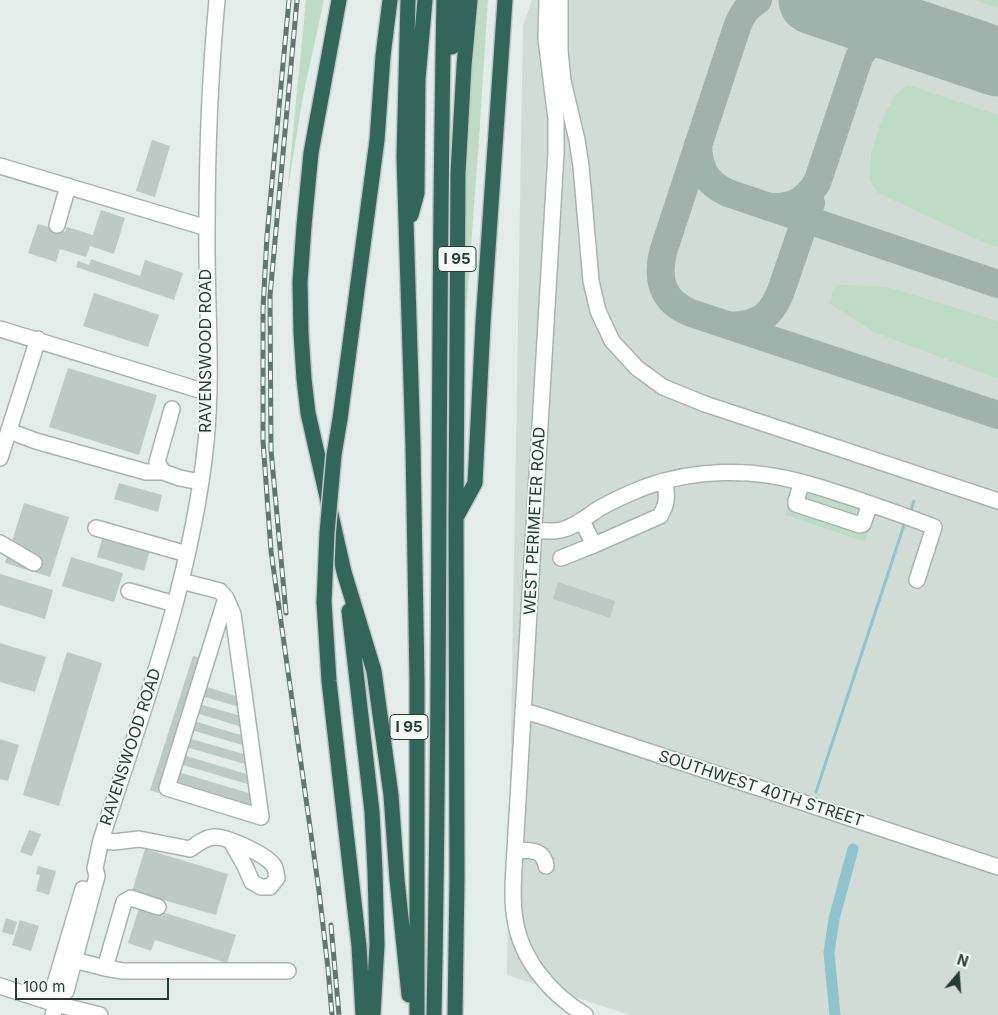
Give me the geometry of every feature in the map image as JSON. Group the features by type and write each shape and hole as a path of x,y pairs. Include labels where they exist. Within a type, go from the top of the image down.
{"highway":[{"path":"340,0 311,153 300,282 303,370 308,413 344,572 374,671 391,795 409,999"},
{"path":"363,1015 358,936 329,681 324,602 326,533 334,455 377,140 383,56 390,0"},
{"name":"I 95","path":"397,0 395,161 404,446 409,695 409,1015"},
{"path":"408,0 404,157 417,671 417,1015"},
{"path":"406,235 417,193 418,79 424,0"},
{"path":"434,1015 437,859 441,145 444,0"},
{"path":"441,145 457,0"},
{"name":"I 95","path":"455,1015 457,878 456,519 458,173 470,0"},
{"path":"456,519 475,483 483,323 505,0"},
{"path":"344,572 372,812 377,945 374,1015"}],"street":[{"name":"RAVENSWOOD ROAD","path":"54,1009 66,991 97,876 95,868 102,840 158,665 181,580 196,514 206,442 209,393 206,228 211,88 218,0"},
{"name":"WEST PERIMETER ROAD","path":"547,0 546,39 556,119 556,153 515,850 514,919 524,950 536,970 549,987 585,1015"},
{"path":"560,0 562,74 581,166 591,281 598,311 612,341 637,368 663,388 704,404 998,501"},
{"path":"0,166 206,228"},
{"path":"57,225 68,186"},
{"path":"0,329 38,339 209,393"},
{"path":"0,458 38,339"},
{"path":"163,472 156,462 172,409"},
{"path":"9,430 36,440 146,472 163,472 200,482"},
{"path":"534,530 561,530 572,526 627,495 665,481 706,474 735,472 767,475 802,482 934,527 917,580"},
{"path":"561,558 660,516 665,508 667,499 665,481"},
{"path":"802,482 796,504 860,525 863,524 870,504"},
{"path":"582,521 594,545"},
{"path":"96,528 187,554"},
{"path":"0,543 34,563"},
{"path":"181,580 220,591 226,598 233,614 261,817 166,788 226,598"},
{"path":"129,591 174,604"},
{"name":"SOUTHWEST 40TH STREET","path":"523,711 998,868"},
{"path":"102,840 114,842 139,839 190,849 214,836 231,841"},
{"path":"515,850 538,853 544,859 546,866"},
{"name":"RAVENSWOOD ROAD","path":"54,1009 54,988 88,874 95,868"},
{"path":"105,968 124,902 131,898 158,907"},
{"path":"74,960 123,971 288,971"},
{"path":"0,986 54,1009 100,1015"}],"shaded area":[{"path":"532,0 998,0 998,1015 630,1015 507,975 523,25"}],"green space":[{"path":"306,0 324,0 303,96 287,194"},
{"path":"473,0 488,0 466,315 460,226"},
{"path":"973,0 998,0 998,8"},
{"path":"908,85 998,115 998,247 981,241 877,192 870,181 871,154 881,121 895,95"},
{"path":"837,285 888,287 998,321 998,379 874,332 830,304 832,293"},
{"path":"795,487 874,514 865,542 785,515"}],"building":[{"path":"152,140 170,146 155,197 136,191"},
{"path":"101,210 125,218 114,254 90,246 86,257 60,249 56,262 28,253 38,224 65,232 67,227 93,235"},
{"path":"91,259 140,276 145,260 183,273 174,300 76,267 78,261 89,265"},
{"path":"94,293 159,315 148,347 83,326"},
{"path":"68,368 157,395 139,455 49,427"},
{"path":"119,483 162,495 158,512 114,499"},
{"path":"24,503 69,517 50,577 5,563"},
{"path":"103,536 150,551 144,571 97,557"},
{"path":"71,557 123,573 114,602 62,586"},
{"path":"0,574 53,590 45,619 0,605"},
{"path":"558,582 615,601 610,618 553,599"},
{"path":"0,643 46,657 35,692 0,682"},
{"path":"67,652 102,663 59,806 23,795"},
{"path":"193,656 201,658 158,793 150,790"},
{"path":"204,686 239,697 240,707 201,696"},
{"path":"199,704 241,716 242,727 196,713"},
{"path":"194,721 244,736 246,746 191,730"},
{"path":"188,738 247,755 248,765 186,747"},
{"path":"0,739 19,745 8,781 0,779"},
{"path":"183,755 250,775 251,785 180,764"},
{"path":"178,772 252,794 254,810 174,785"},
{"path":"29,830 41,834 32,856 20,852"},
{"path":"145,849 228,874 216,915 132,891"},
{"path":"38,866 56,871 49,895 36,891 40,875 36,874"},
{"path":"140,905 236,935 227,963 155,940 151,951 128,943"},
{"path":"6,918 17,922 13,935 2,932"},
{"path":"20,920 39,926 31,951 12,945"}],"waterway":[{"path":"911,510 914,501"},
{"path":"816,792 904,525"},
{"path":"835,1015 829,953 834,919 853,849"}],"taxiway":[{"path":"758,0 745,12 737,27 664,249 661,279 667,295 673,302 691,313 998,415"},
{"path":"809,0 830,6"},
{"path":"769,207 791,205 807,195 817,183 859,57 865,49 877,38 891,34 917,35"},
{"path":"698,145 700,161 705,174 714,185 728,193 998,284"},
{"path":"730,326 757,321 764,317 774,306 811,203"}],"runway":[{"path":"813,0 998,62"}],"railway":[{"path":"289,0 267,236 263,309 263,441 271,551 319,891 332,1015"},
{"path":"286,613 271,450 270,296 297,0"},
{"path":"331,925 339,1015"}]}
